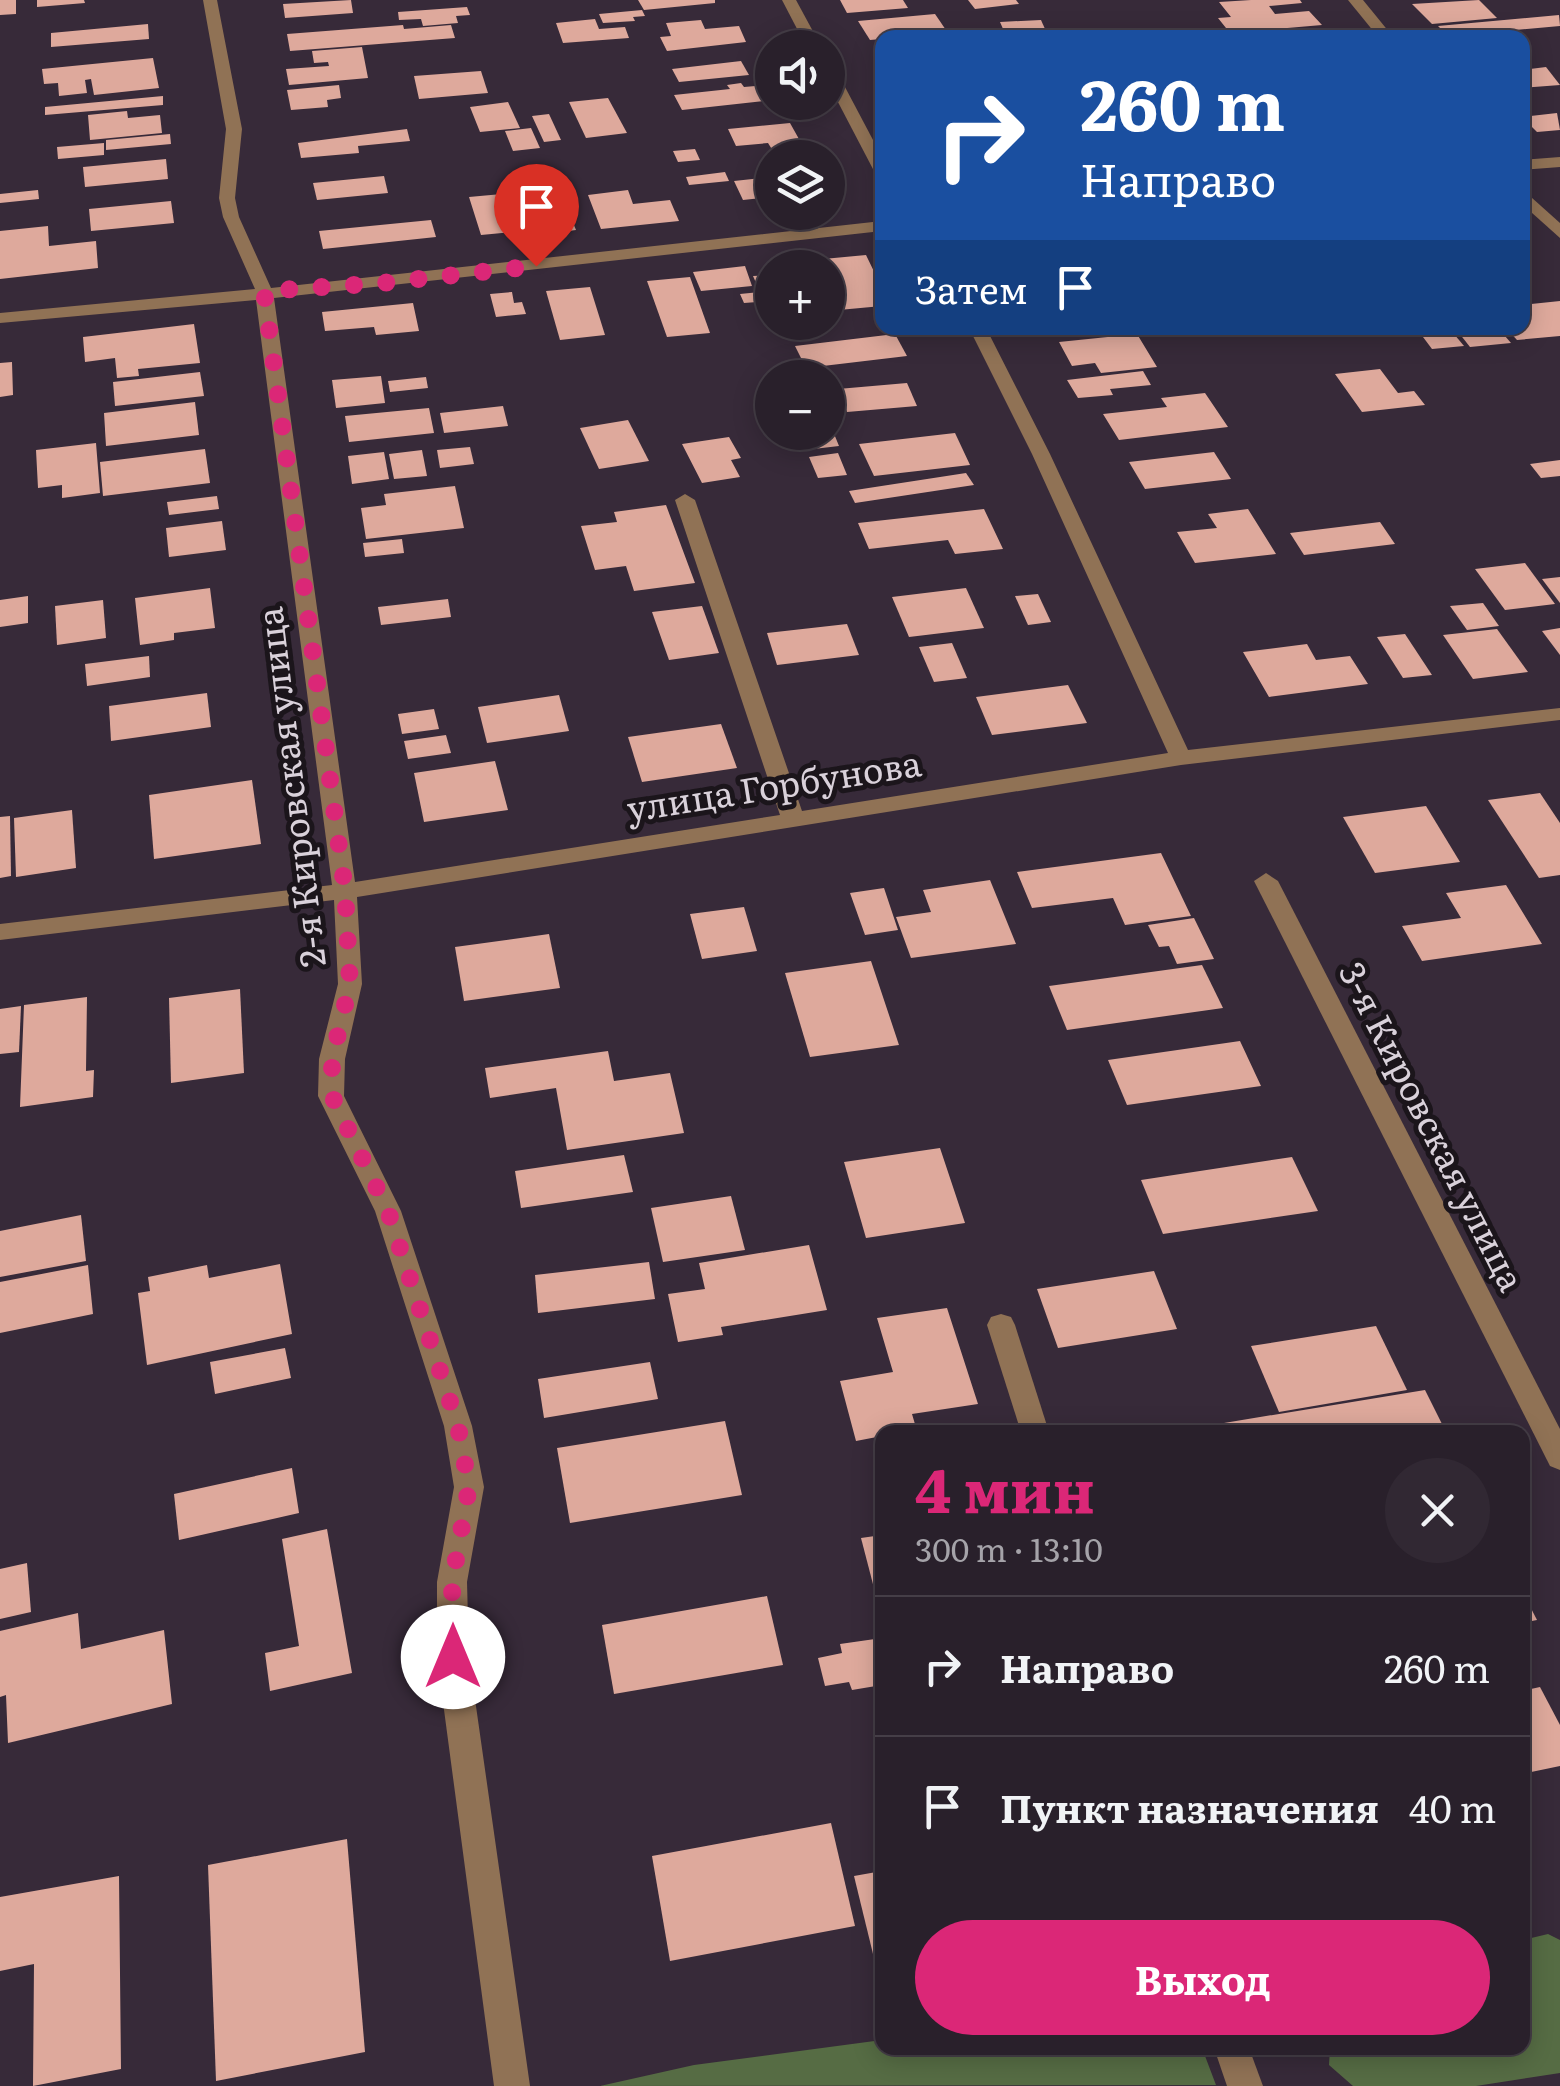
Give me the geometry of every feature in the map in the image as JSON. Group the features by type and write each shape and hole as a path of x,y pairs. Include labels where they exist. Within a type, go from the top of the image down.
{"street":[{"name":"2-я Кировская улица","path":"210,0 234,129 227,198 231,217 264,291 345,890 350,984 332,1059 332,1096 388,1211 461,1441 469,1487 452,1582 453,1657 512,2086"},
{"path":"789,0 805,30"},
{"path":"1355,0 1380,30"},
{"path":"845,101 875,157"},
{"path":"1530,165 1560,162"},
{"path":"1530,202 1560,233"},
{"path":"0,318 382,283 875,227"},
{"path":"980,335 1181,758"},
{"path":"684,500 792,819"},
{"name":"улица Горбунова","path":"0,932 345,890 1181,758 1560,714"},
{"name":"3-я Кировская улица","path":"1266,881 1560,1458"},
{"path":"1001,1325 1034,1425"},
{"path":"1234,2055 1245,2086"}],"green space":[{"path":"1548,1934 1560,1940 1560,2073 1476,2086 1353,2086 1329,2065 1330,2055 1530,2055 1530,1938"},
{"path":"875,2041 875,2055 1205,2055 1216,2085 600,2086 694,2065"}],"building":[{"path":"0,0 16,0 16,14 0,15"},
{"path":"37,0 84,0 85,3 37,7"},
{"path":"351,0 353,13 285,18 283,4"},
{"path":"638,0 715,0 715,3 644,10"},
{"path":"840,0 903,0 908,8 847,13"},
{"path":"968,0 1016,0 1019,4 975,9"},
{"path":"1300,0 1302,3 1269,6 1275,14 1309,11 1322,25 1228,30 1218,18 1231,17 1219,2"},
{"path":"1479,0 1497,18 1432,24 1412,4"},
{"path":"467,7 470,15 456,16 458,23 423,26 421,19 399,20 398,12"},
{"path":"642,10 645,16 633,17 635,21 603,23 599,14"},
{"path":"935,14 946,30 875,30 875,40 870,40 858,21"},
{"path":"1559,15 1560,26 1442,30 1438,26"},
{"path":"595,19 599,29 625,27 629,38 563,43 556,23"},
{"path":"701,20 705,29 739,26 746,42 667,51 660,37 671,36 666,23"},
{"path":"1041,20 1045,30 1004,30 1000,22"},
{"path":"148,24 149,39 51,47 51,33"},
{"path":"403,25 404,29 451,25 455,38 290,51 287,34"},
{"path":"362,47 368,78 289,85 286,69 329,66 328,62 314,63 312,51"},
{"path":"153,58 159,88 94,95 91,79 85,80 87,93 59,96 58,83 44,84 42,69"},
{"path":"741,61 749,75 679,82 672,69"},
{"path":"1546,67 1560,85 1530,87 1530,69"},
{"path":"481,71 488,93 419,99 414,76"},
{"path":"339,85 341,98 327,100 328,107 291,110 287,90"},
{"path":"727,85 755,86 755,102 682,110 674,95 730,89"},
{"path":"163,96 163,105 45,115 45,107"},
{"path":"608,98 627,133 586,138 569,102"},
{"path":"508,102 520,128 480,132 470,107"},
{"path":"127,111 128,118 160,115 162,133 90,140 88,115"},
{"path":"1557,113 1560,130 1537,132 1530,125 1530,116"},
{"path":"549,114 561,140 544,142 532,116"},
{"path":"790,123 800,140 755,140 755,144 736,146 728,129"},
{"path":"531,128 540,148 513,151 505,131"},
{"path":"407,129 410,141 358,146 359,153 301,158 298,143"},
{"path":"170,134 171,144 106,150 106,140"},
{"path":"104,143 104,155 58,159 57,147"},
{"path":"695,149 700,160 678,162 673,151"},
{"path":"166,159 168,179 85,187 83,167"},
{"path":"725,172 729,181 689,185 686,177"},
{"path":"384,176 388,193 317,200 313,183"},
{"path":"755,179 755,199 743,200 734,181"},
{"path":"38,190 39,199 0,203 0,194"},
{"path":"628,190 633,204 670,200 679,221 601,229 588,195"},
{"path":"524,192 528,206 515,207 523,231 481,235 469,197"},
{"path":"171,201 174,223 91,231 89,209"},
{"path":"567,208 576,230 553,233 545,210"},
{"path":"431,220 436,237 323,249 319,231"},
{"path":"48,226 49,246 96,241 98,268 0,279 0,231"},
{"path":"866,255 875,274 875,307 845,309 845,257"},
{"path":"745,266 752,286 701,291 693,272"},
{"path":"690,277 710,333 667,337 647,281"},
{"path":"590,287 605,335 560,340 546,291"},
{"path":"512,292 514,303 522,302 526,314 496,317 490,294"},
{"path":"755,292 755,302 744,303 740,294"},
{"path":"1560,301 1560,336 1517,340 1512,335 1530,335 1530,304"},
{"path":"413,303 419,331 376,335 374,327 325,331 322,312"},
{"path":"194,324 200,363 138,369 139,376 117,378 115,358 85,362 83,337"},
{"path":"887,335 896,335 907,356 845,363 845,360 802,360 795,346"},
{"path":"1138,335 1157,367 1101,373 1095,363 1072,366 1059,342"},
{"path":"1422,335 1455,335 1464,346 1432,349"},
{"path":"1461,335 1504,335 1511,343 1470,347"},
{"path":"12,362 13,395 0,397 0,363"},
{"path":"1380,369 1398,393 1414,391 1425,405 1362,412 1335,374"},
{"path":"1143,371 1151,385 1110,389 1113,395 1078,398 1067,380"},
{"path":"200,372 204,396 115,406 113,382"},
{"path":"381,376 385,403 336,408 332,380"},
{"path":"426,377 428,388 390,392 388,381"},
{"path":"907,383 917,406 847,412 845,388"},
{"path":"1205,393 1228,427 1119,440 1103,414 1167,407 1161,398"},
{"path":"195,402 199,435 106,446 104,413"},
{"path":"503,406 508,426 444,433 440,413"},
{"path":"429,408 434,433 349,442 345,416"},
{"path":"628,420 649,461 599,469 580,428"},
{"path":"955,433 970,465 874,476 859,444"},
{"path":"729,437 741,458 731,460 740,477 702,483 682,444"},
{"path":"96,443 100,493 62,498 62,485 38,488 36,450"},
{"path":"470,447 474,464 440,468 437,450"},
{"path":"205,449 210,483 103,496 100,462"},
{"path":"422,450 427,476 394,479 389,454"},
{"path":"384,452 389,479 352,484 348,456"},
{"path":"1214,452 1231,479 1145,489 1129,462"},
{"path":"838,453 847,475 818,478 809,457"},
{"path":"1560,460 1560,476 1541,478 1530,464"},
{"path":"966,473 974,485 855,503 849,491"},
{"path":"455,486 464,528 366,539 361,508 386,505 384,494"},
{"path":"217,496 219,509 169,515 167,502"},
{"path":"666,505 695,583 634,591 626,566 595,570 581,526 617,522 614,512"},
{"path":"984,509 1003,549 955,554 948,540 869,549 858,523"},
{"path":"1248,509 1276,554 1195,563 1177,532 1217,528 1208,514"},
{"path":"222,521 226,550 169,557 166,528"},
{"path":"1380,522 1395,544 1304,555 1290,533"},
{"path":"402,539 404,553 365,557 363,543"},
{"path":"1525,563 1555,604 1505,610 1475,569"},
{"path":"1560,577 1560,603 1542,579"},
{"path":"210,588 215,628 174,633 174,640 140,645 135,598"},
{"path":"966,588 984,628 909,637 892,597"},
{"path":"1038,594 1051,622 1028,625 1015,596"},
{"path":"28,596 28,623 0,627 0,600"},
{"path":"448,599 451,617 381,625 378,607"},
{"path":"103,600 106,638 57,645 55,606"},
{"path":"1483,603 1499,626 1467,630 1450,606"},
{"path":"702,606 719,653 669,660 652,612"},
{"path":"847,624 859,655 777,665 767,633"},
{"path":"1560,628 1560,655 1542,631"},
{"path":"1497,629 1528,672 1473,679 1443,635"},
{"path":"1405,634 1432,675 1403,678 1377,637"},
{"path":"952,643 967,678 934,682 919,647"},
{"path":"1307,644 1316,660 1350,656 1368,684 1269,697 1243,652"},
{"path":"149,656 150,677 87,686 85,664"},
{"path":"1068,685 1087,723 992,735 976,697"},
{"path":"207,693 211,727 111,741 109,706"},
{"path":"559,695 569,731 487,743 478,707"},
{"path":"434,709 439,729 402,734 398,714"},
{"path":"721,724 737,768 642,782 628,737"},
{"path":"446,735 451,753 408,759 404,741"},
{"path":"495,761 508,810 424,822 414,773"},
{"path":"252,780 261,844 154,859 149,795"},
{"path":"1540,793 1560,823 1560,875 1539,878 1488,800"},
{"path":"1426,806 1460,862 1375,873 1343,817"},
{"path":"72,810 76,868 16,877 14,818"},
{"path":"10,816 11,876 0,878 0,817"},
{"path":"1161,853 1191,916 1125,925 1113,898 1032,908 1017,872"},
{"path":"990,880 1016,944 911,958 896,917 931,912 923,890"},
{"path":"1506,885 1542,944 1422,961 1402,926 1461,918 1446,893"},
{"path":"884,888 898,930 865,935 850,893"},
{"path":"744,907 757,951 702,959 690,914"},
{"path":"1194,918 1214,959 1177,964 1169,946 1159,947 1148,925"},
{"path":"549,934 560,988 464,1001 455,947"},
{"path":"871,961 899,1045 810,1057 785,973"},
{"path":"1202,965 1223,1008 1067,1030 1049,986"},
{"path":"240,989 244,1073 171,1083 169,998"},
{"path":"87,997 86,1071 94,1070 93,1097 20,1107 24,1005"},
{"path":"21,1006 19,1052 0,1054 0,1009"},
{"path":"1240,1041 1261,1086 1127,1105 1108,1060"},
{"path":"608,1051 614,1081 670,1073 684,1133 567,1150 556,1088 490,1098 485,1068"},
{"path":"940,1148 965,1223 866,1238 844,1162"},
{"path":"624,1155 633,1192 521,1208 515,1171"},
{"path":"1292,1157 1318,1211 1163,1234 1141,1180"},
{"path":"731,1196 745,1250 663,1262 651,1208"},
{"path":"81,1215 86,1261 0,1277 0,1231"},
{"path":"809,1245 827,1310 721,1327 723,1335 678,1342 668,1294 705,1289 699,1263"},
{"path":"649,1262 655,1299 538,1313 535,1275"},
{"path":"280,1264 292,1334 147,1365 138,1293 150,1291 148,1277 207,1265 209,1278"},
{"path":"88,1265 93,1314 0,1333 0,1282"},
{"path":"1154,1271 1177,1329 1058,1348 1037,1289"},
{"path":"947,1308 978,1404 912,1414 915,1425 875,1425 875,1437 856,1441 840,1381 893,1372 877,1318"},
{"path":"1376,1326 1407,1390 1279,1412 1251,1346"},
{"path":"285,1348 291,1378 215,1394 210,1362"},
{"path":"650,1362 658,1399 544,1418 538,1379"},
{"path":"1425,1390 1442,1425 1225,1425"},
{"path":"725,1421 742,1495 570,1523 557,1448"},
{"path":"292,1468 299,1513 179,1540 174,1494"},
{"path":"327,1529 352,1673 270,1691 265,1653 299,1646 282,1539"},
{"path":"875,1536 875,1592 861,1538"},
{"path":"27,1563 31,1612 0,1619 0,1569"},
{"path":"767,1596 783,1665 614,1694 602,1625"},
{"path":"78,1613 81,1649 164,1630 172,1704 8,1743 6,1695 0,1697 0,1631"},
{"path":"875,1639 875,1686 852,1690 849,1682 825,1686 818,1658 842,1653 840,1644"},
{"path":"1540,1687 1560,1725 1560,1766 1530,1772 1530,1689"},
{"path":"831,1823 855,1926 670,1961 652,1856"},
{"path":"347,1839 365,2052 216,2081 208,1865"},
{"path":"875,1872 875,1958 874,1958 854,1876"},
{"path":"119,1876 121,2069 33,2086 34,1964 0,1971 0,1897"}],"route":[{"path":"453,1657 452,1582 469,1487 458,1426 388,1211 332,1096 332,1059 350,984 345,890 264,291 536,266"}]}
